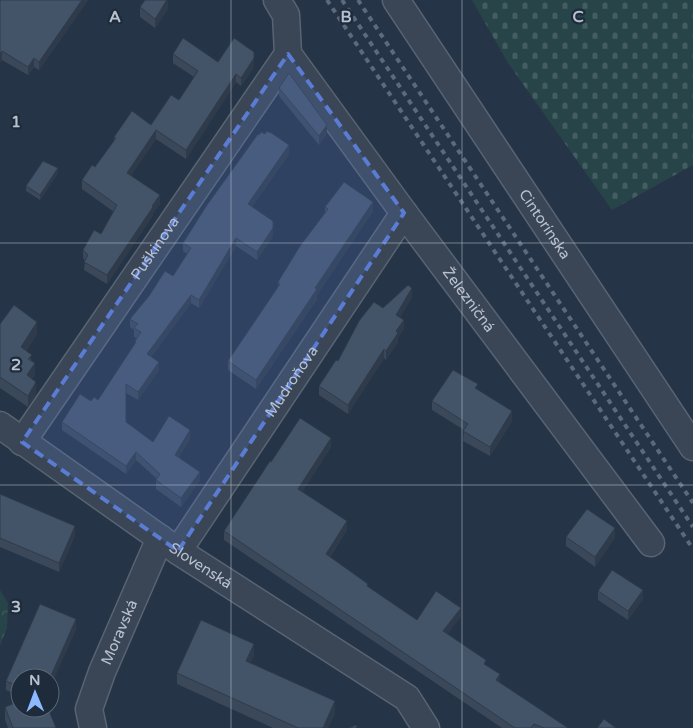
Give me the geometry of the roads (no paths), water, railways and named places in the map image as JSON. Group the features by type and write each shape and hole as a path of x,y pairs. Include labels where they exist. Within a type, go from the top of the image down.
{"street":[{"path":"277,0 286,15 288,54"},
{"name":"Cintorínska","path":"396,0 693,447"},
{"name":"Železničná","path":"288,54 404,213 651,543"},
{"name":"Puškinova","path":"22,442 288,54"},
{"name":"Mudroňova","path":"169,545 404,213"},
{"name":"Slovenská","path":"0,425 169,545 406,698 446,728"},
{"name":"Moravská","path":"93,728 89,709 169,545"},
{"name":"Slovenská","path":"406,698 426,728"}],"railway":[{"path":"327,0 693,549"},
{"path":"342,0 693,527"},
{"path":"358,0 693,503"}]}
